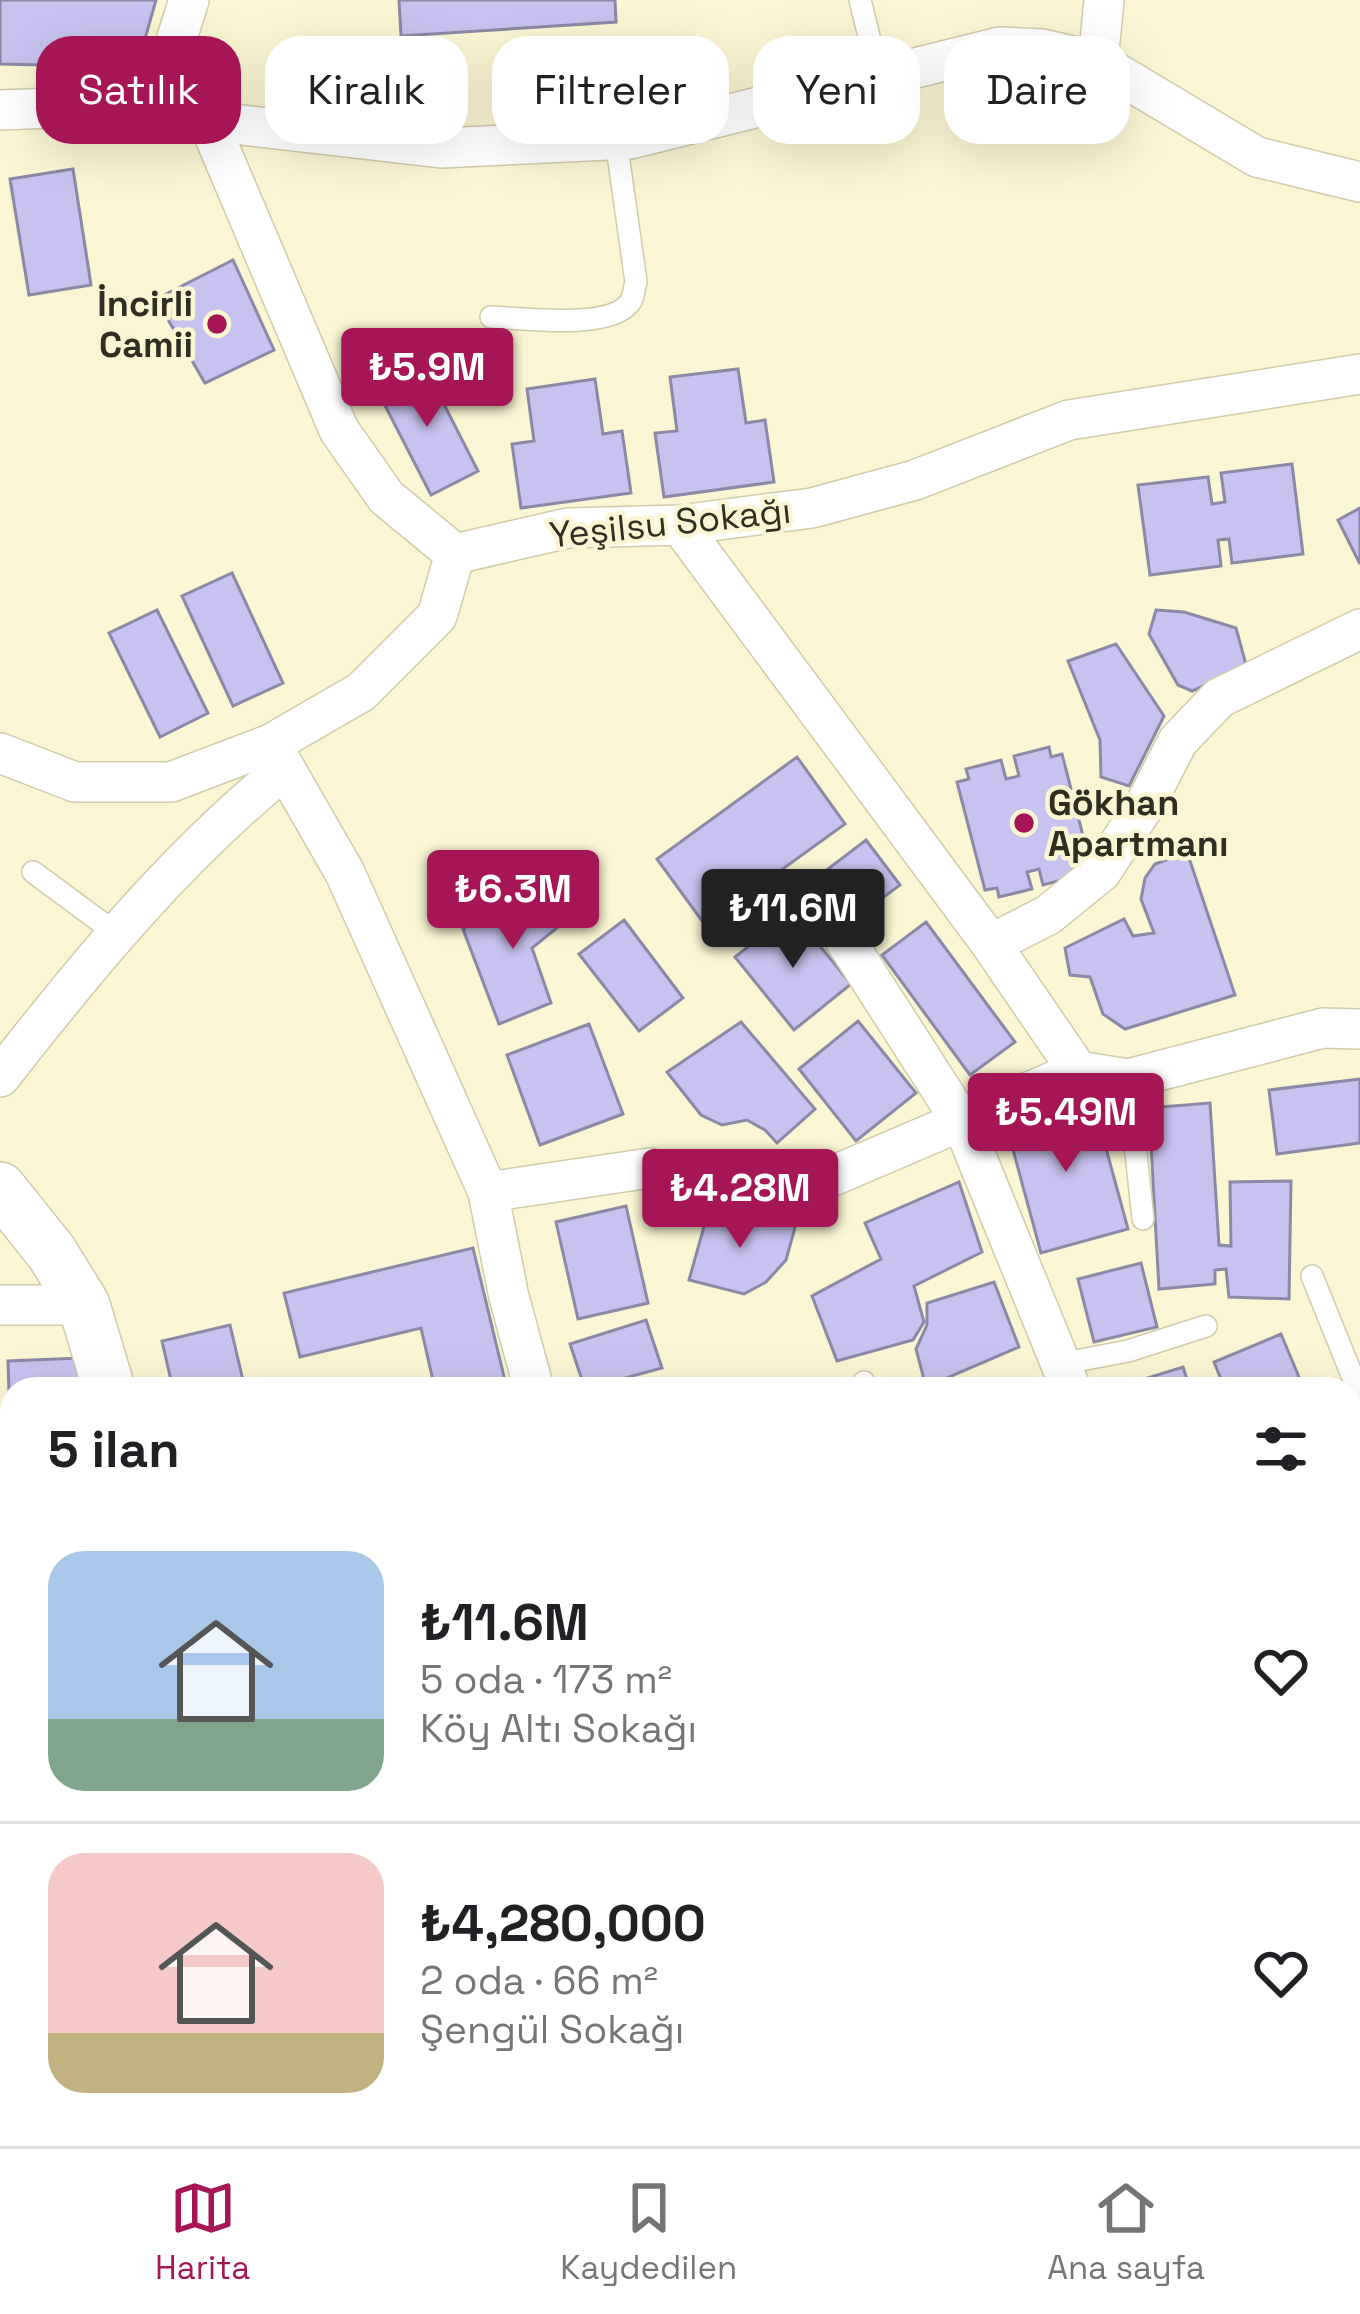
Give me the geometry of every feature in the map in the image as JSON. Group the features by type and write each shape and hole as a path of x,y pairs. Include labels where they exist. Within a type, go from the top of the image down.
{"street":[{"path":"178,36 189,0"},
{"path":"1101,36 1104,0"},
{"path":"1130,81 1257,157 1360,182"},
{"path":"0,110 36,109"},
{"path":"241,125 441,148 528,144"},
{"path":"0,1077 116,934 278,757 361,692 437,616 455,554 386,497 339,430 218,144"},
{"name":"Yeşilsu Sokağı","path":"455,554 568,527 680,525 812,508 894,486 1069,420 1360,374"},
{"path":"680,525 991,944 1078,1071"},
{"path":"991,944 1048,915 1100,872 1146,802 1178,741 1219,698 1360,629"},
{"path":"0,752 75,782 171,782 278,757"},
{"path":"278,757 345,874 488,1192 531,1377"},
{"path":"824,907 962,1122 1065,1376"},
{"path":"488,1192 650,1168 731,1196 807,1187 1078,1071 1128,1079 1323,1028 1360,1029"},
{"path":"0,1188 52,1253 84,1305 105,1377"},
{"path":"0,1305 84,1305"}],"lane":[{"path":"860,0 869,36"},
{"path":"490,317 597,318 611,316 630,302 636,282 617,144"},
{"path":"33,872 116,934"},
{"path":"1128,1079 1143,1219"},
{"path":"1312,1276 1353,1377"},
{"path":"1065,1376 1206,1326"}],"building":[{"path":"0,0 156,0 146,36 36,36 36,65 0,64"},
{"path":"399,0 615,0 616,22 401,36"},
{"path":"73,169 91,285 29,295 10,179"},
{"name":"İncirli Camii","path":"233,260 274,350 205,383 156,299"},
{"path":"424,365 478,471 431,495 376,388"},
{"path":"738,369 746,423 765,420 774,482 664,497 655,433 677,431 670,377"},
{"path":"595,379 603,434 622,431 631,493 521,508 512,444 534,441 527,389"},
{"path":"1292,464 1303,554 1232,563 1229,539 1218,540 1221,566 1150,575 1138,485 1208,477 1212,504 1225,502 1221,473"},
{"path":"1360,508 1360,564 1338,520"},
{"path":"232,573 283,683 233,706 182,596"},
{"path":"157,610 208,713 160,737 109,633"},
{"path":"1156,610 1184,612 1236,628 1243,669 1192,691 1178,685 1149,634"},
{"path":"1116,644 1164,716 1129,786 1101,777 1100,740 1068,661"},
{"name":"Gökhan Apartmanı","path":"1049,747 1051,757 1062,754 1090,863 1081,875 1043,885 1039,869 1027,872 1032,889 999,897 997,888 985,890 957,782 969,779 966,769 1001,760 1006,779 1019,776 1014,756"},
{"path":"797,757 845,824 705,925 657,859"},
{"path":"866,840 900,885 854,919 820,875"},
{"path":"1187,852 1235,995 1125,1029 1103,1014 1090,977 1070,975 1065,948 1124,919 1133,936 1154,933 1141,899 1145,878 1155,864"},
{"path":"535,882 563,923 532,948 551,1003 499,1024 463,929"},
{"path":"792,912 851,984 794,1030 735,957"},
{"path":"624,920 683,998 639,1031 579,954"},
{"path":"926,922 1015,1042 970,1075 882,955"},
{"path":"858,1021 916,1093 856,1141 799,1069"},
{"path":"741,1022 815,1109 777,1143 747,1120 722,1125 701,1115 667,1072"},
{"path":"589,1024 623,1114 540,1145 507,1055"},
{"path":"1360,1079 1360,1143 1277,1154 1269,1090"},
{"path":"1092,1097 1128,1229 1041,1253 1005,1120"},
{"path":"1210,1103 1219,1245 1231,1246 1230,1182 1291,1181 1289,1299 1229,1297 1226,1269 1215,1270 1215,1284 1159,1289 1149,1108"},
{"path":"959,1182 982,1252 914,1286 924,1322 913,1340 837,1361 812,1296 881,1259 865,1223"},
{"path":"626,1206 648,1303 578,1319 556,1222"},
{"path":"709,1209 796,1224 786,1260 766,1282 744,1294 689,1280"},
{"path":"473,1248 504,1377 432,1377 421,1328 300,1357 284,1293"},
{"path":"1141,1263 1157,1327 1094,1342 1078,1279"},
{"path":"994,1282 1019,1347 949,1377 923,1377 916,1349 927,1325 927,1303"},
{"path":"646,1320 662,1368 629,1377 581,1377 570,1344"},
{"path":"230,1325 242,1377 170,1377 162,1341"},
{"path":"1281,1334 1299,1377 1220,1377 1214,1362"},
{"path":"81,1358 82,1377 9,1377 8,1361"},
{"path":"1183,1367 1186,1377 1150,1377"}],"place":[{"name":"İncirli Camii","path":"217,324"},
{"name":"Gökhan Apartmanı","path":"1024,823"}]}
